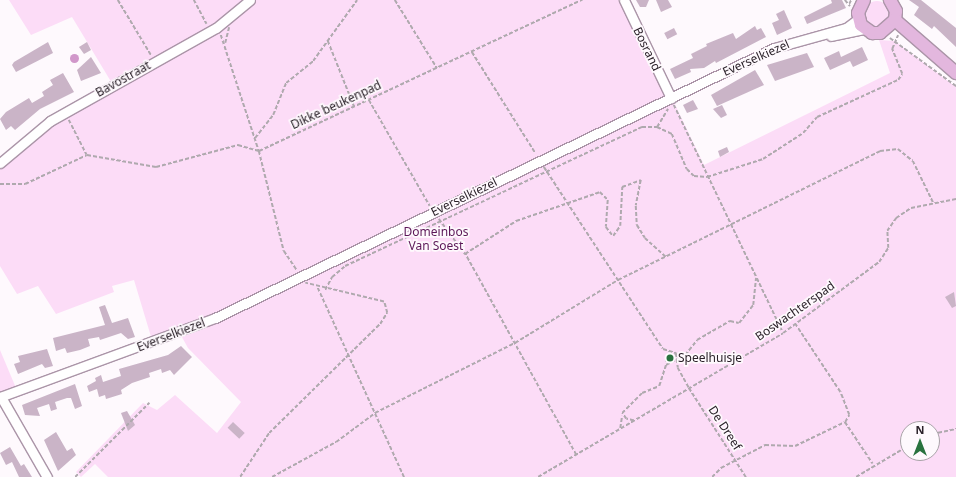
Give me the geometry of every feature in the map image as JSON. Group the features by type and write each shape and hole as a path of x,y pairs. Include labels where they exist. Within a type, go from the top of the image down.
{"main road":[{"path":"890,34 895,20 893,2"},
{"path":"855,5 865,29 872,33 890,34 933,56"},
{"path":"895,20 933,56 956,73"}],"street":[{"name":"Bavostraat","path":"0,163 26,138 66,112 214,30 250,0"},
{"name":"Bosrand","path":"624,0 670,98"},
{"name":"Everselkiezel","path":"1,397 175,335 300,277 774,48 846,28 855,5"},
{"name":"Everselkiezel","path":"813,36 844,36 865,29"},
{"path":"1,397 47,477"}],"path":[{"path":"118,0 155,62"},
{"path":"194,0 225,45 255,138 284,251 300,277 306,285 384,302 388,306 380,324 347,354 269,433 240,477"},
{"path":"255,138 273,115 286,83 313,61 357,0"},
{"path":"395,0 437,68"},
{"name":"Dikke beukenpad","path":"259,152 582,0"},
{"path":"845,0 855,5"},
{"path":"225,45 233,15"},
{"path":"890,34 956,86"},
{"path":"325,290 332,277 345,266 441,221 548,174 642,127 657,127 672,134 687,169 694,176 707,177 763,159 803,132 817,117 898,80 902,74 892,49 890,34"},
{"path":"328,41 354,107"},
{"path":"472,52 565,203 663,349 676,353 678,359"},
{"path":"657,127 670,98"},
{"path":"670,98 783,333"},
{"path":"370,100 434,212 465,254 576,455"},
{"path":"66,112 87,155"},
{"path":"0,184 25,184 87,155 156,167 238,145 259,152"},
{"path":"272,477 336,442 375,413 515,343 618,280 880,151 898,149 913,161 933,202"},
{"path":"465,254 516,221 600,192 608,200 606,227 613,236 620,226 622,187 641,180 636,206 637,225 645,238 667,257"},
{"name":"Boswachterspad","path":"538,477 783,333 879,262 888,248 887,231 896,218 911,208 933,202 956,199"},
{"path":"620,429 622,416 639,395 659,386 666,364 678,359 697,340 730,321 739,323 753,305 756,278"},
{"path":"318,288 404,477"},
{"path":"712,477 735,460 765,445 795,446 845,422 849,415 840,392 795,324"},
{"name":"De Dreef","path":"678,359 678,368 688,388 746,477"},
{"path":"75,477 149,402"},
{"path":"622,416 634,421"},
{"path":"845,422 873,464"},
{"path":"940,432 956,429"},
{"path":"856,477 873,464 900,450"}],"green space":[{"name":"Domeinbos Van Soest","path":"9,0 625,0 704,165 890,73 879,40 895,41 956,87 956,477 108,477 95,464 81,477 76,472 143,403 157,410 175,395 217,433 241,402 188,348 178,330 152,340 134,280 112,286 114,292 56,314 38,286 17,294 0,266 0,166 40,131 110,90 110,80 72,17 31,35"},
{"path":"877,1 886,5 890,14 886,23 877,27 868,23 864,14 868,5"},
{"path":"0,350 16,388 0,393"}],"shaded area":[{"path":"74,53 79,58 74,63 69,58"}],"building":[{"path":"636,0 649,0 646,7 640,7"},
{"path":"656,0 668,0 672,7 661,12"},
{"path":"831,0 842,0 846,8 807,24 804,17 832,3"},
{"path":"909,0 921,0 956,28 956,47 934,26 932,29 914,15 919,7"},
{"path":"784,10 792,28 777,35 772,23 779,20 776,14"},
{"path":"755,26 757,30 761,28 766,37 716,63 715,61 704,68 690,69 691,72 675,79 670,69 693,58 691,54 707,46 706,44 733,33 736,39"},
{"path":"674,28 677,34 667,39 664,33"},
{"path":"48,42 53,53 16,72 12,65 14,62"},
{"path":"87,42 91,50 84,54 79,47"},
{"path":"862,47 868,60 853,67 850,61 830,70 824,58 839,51 841,57"},
{"path":"807,53 814,67 775,81 767,65"},
{"path":"91,57 101,73 81,81 77,70"},
{"path":"755,70 764,85 717,106 711,95"},
{"path":"63,73 74,92 40,109 15,130 11,126 6,130 0,119 6,112 29,98 32,103 44,96 42,92 53,85 50,80"},
{"path":"693,100 698,109 687,113 683,105"},
{"path":"722,105 727,115 721,118 713,109"},
{"path":"727,147 729,152 720,157 718,151"},
{"path":"954,292 956,306 952,308 945,297"},
{"path":"105,305 112,323 128,318 135,337 128,339 121,333 100,340 99,337 88,339 90,346 80,350 67,353 65,348 56,351 53,338 105,325 99,307"},
{"path":"181,346 192,357 174,375 170,370 162,373 161,369 149,373 150,377 132,383 121,390 122,394 106,399 105,395 99,397 97,389 89,392 87,386 96,381 95,378 101,375 103,382 121,376 119,369 168,355"},
{"path":"47,349 53,366 45,368 42,364 18,374 14,364 20,362 18,356"},
{"name":"Speelhuisje","path":"675,353 674,359 665,362 666,357"},
{"path":"75,384 82,406 75,409 71,398 67,398 55,402 57,409 51,411 49,404 37,408 40,416 25,415 22,405"},
{"path":"127,411 135,425 128,431 121,413"},
{"path":"233,422 245,433 239,439 228,428"},
{"path":"56,432 67,451 72,448 76,455 58,471 44,440"},
{"path":"10,447 21,466 24,464 32,477 19,477 12,462 6,465 0,453"}],"place":[{"name":"Speelhuisje","path":"670,358"}]}
